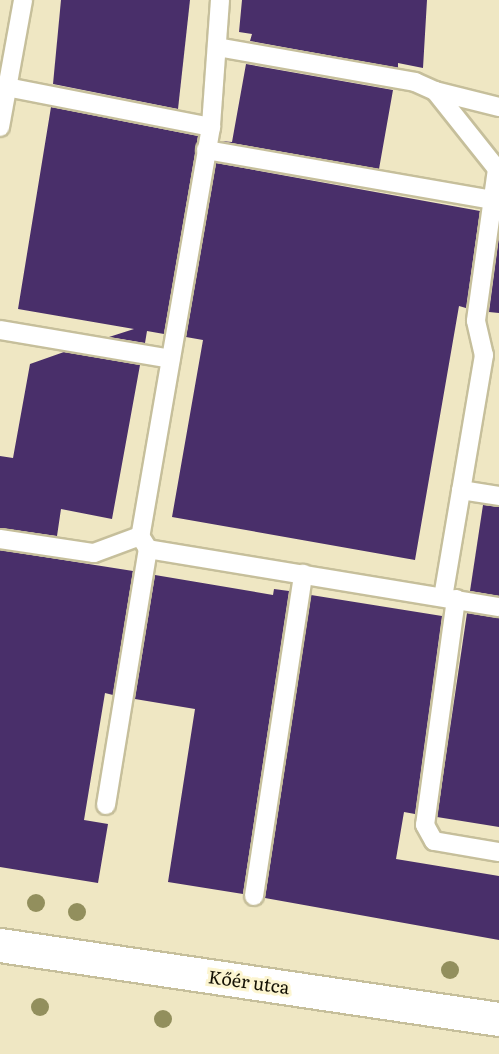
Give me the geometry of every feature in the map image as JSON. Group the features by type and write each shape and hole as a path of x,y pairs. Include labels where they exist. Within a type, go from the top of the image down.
{"street":[{"name":"Kőér utca","path":"0,945 499,1019"}],"lane":[{"path":"0,127 23,0"},
{"path":"106,806 171,359 211,127 220,0"},
{"path":"217,47 415,82 435,91 499,107"},
{"path":"7,87 211,127"},
{"path":"435,91 497,169 476,321 484,355 461,490 425,825 434,841 499,852"},
{"path":"206,150 492,200"},
{"path":"0,330 171,359"},
{"path":"461,490 499,496"},
{"path":"0,539 94,553 144,542 303,574 499,607"},
{"path":"254,896 303,574"}],"building":[{"path":"61,0 190,0 178,109 53,84"},
{"path":"242,0 427,0 423,68 398,63 398,68 250,41 252,34 239,32"},
{"path":"246,64 393,90 379,169 220,141 232,142"},
{"path":"51,107 198,136 164,334 147,331 145,343 109,337 134,329 18,309"},
{"path":"216,163 480,211 466,308 459,306 415,560 172,517 203,340 186,337"},
{"path":"499,237 499,313 489,312"},
{"path":"64,352 140,365 112,519 61,509 57,536 0,528 0,456 13,458 30,364"},
{"path":"483,505 499,507 499,596 470,591"},
{"path":"0,550 133,571 113,695 105,693 84,820 108,824 98,883 0,867"},
{"path":"155,575 273,595 274,589 289,591 243,894 168,882 195,709 135,699"},
{"path":"311,595 442,616 415,814 404,812 396,859 499,876 499,940 265,898"},
{"path":"467,613 499,618 499,827 437,817"}]}
